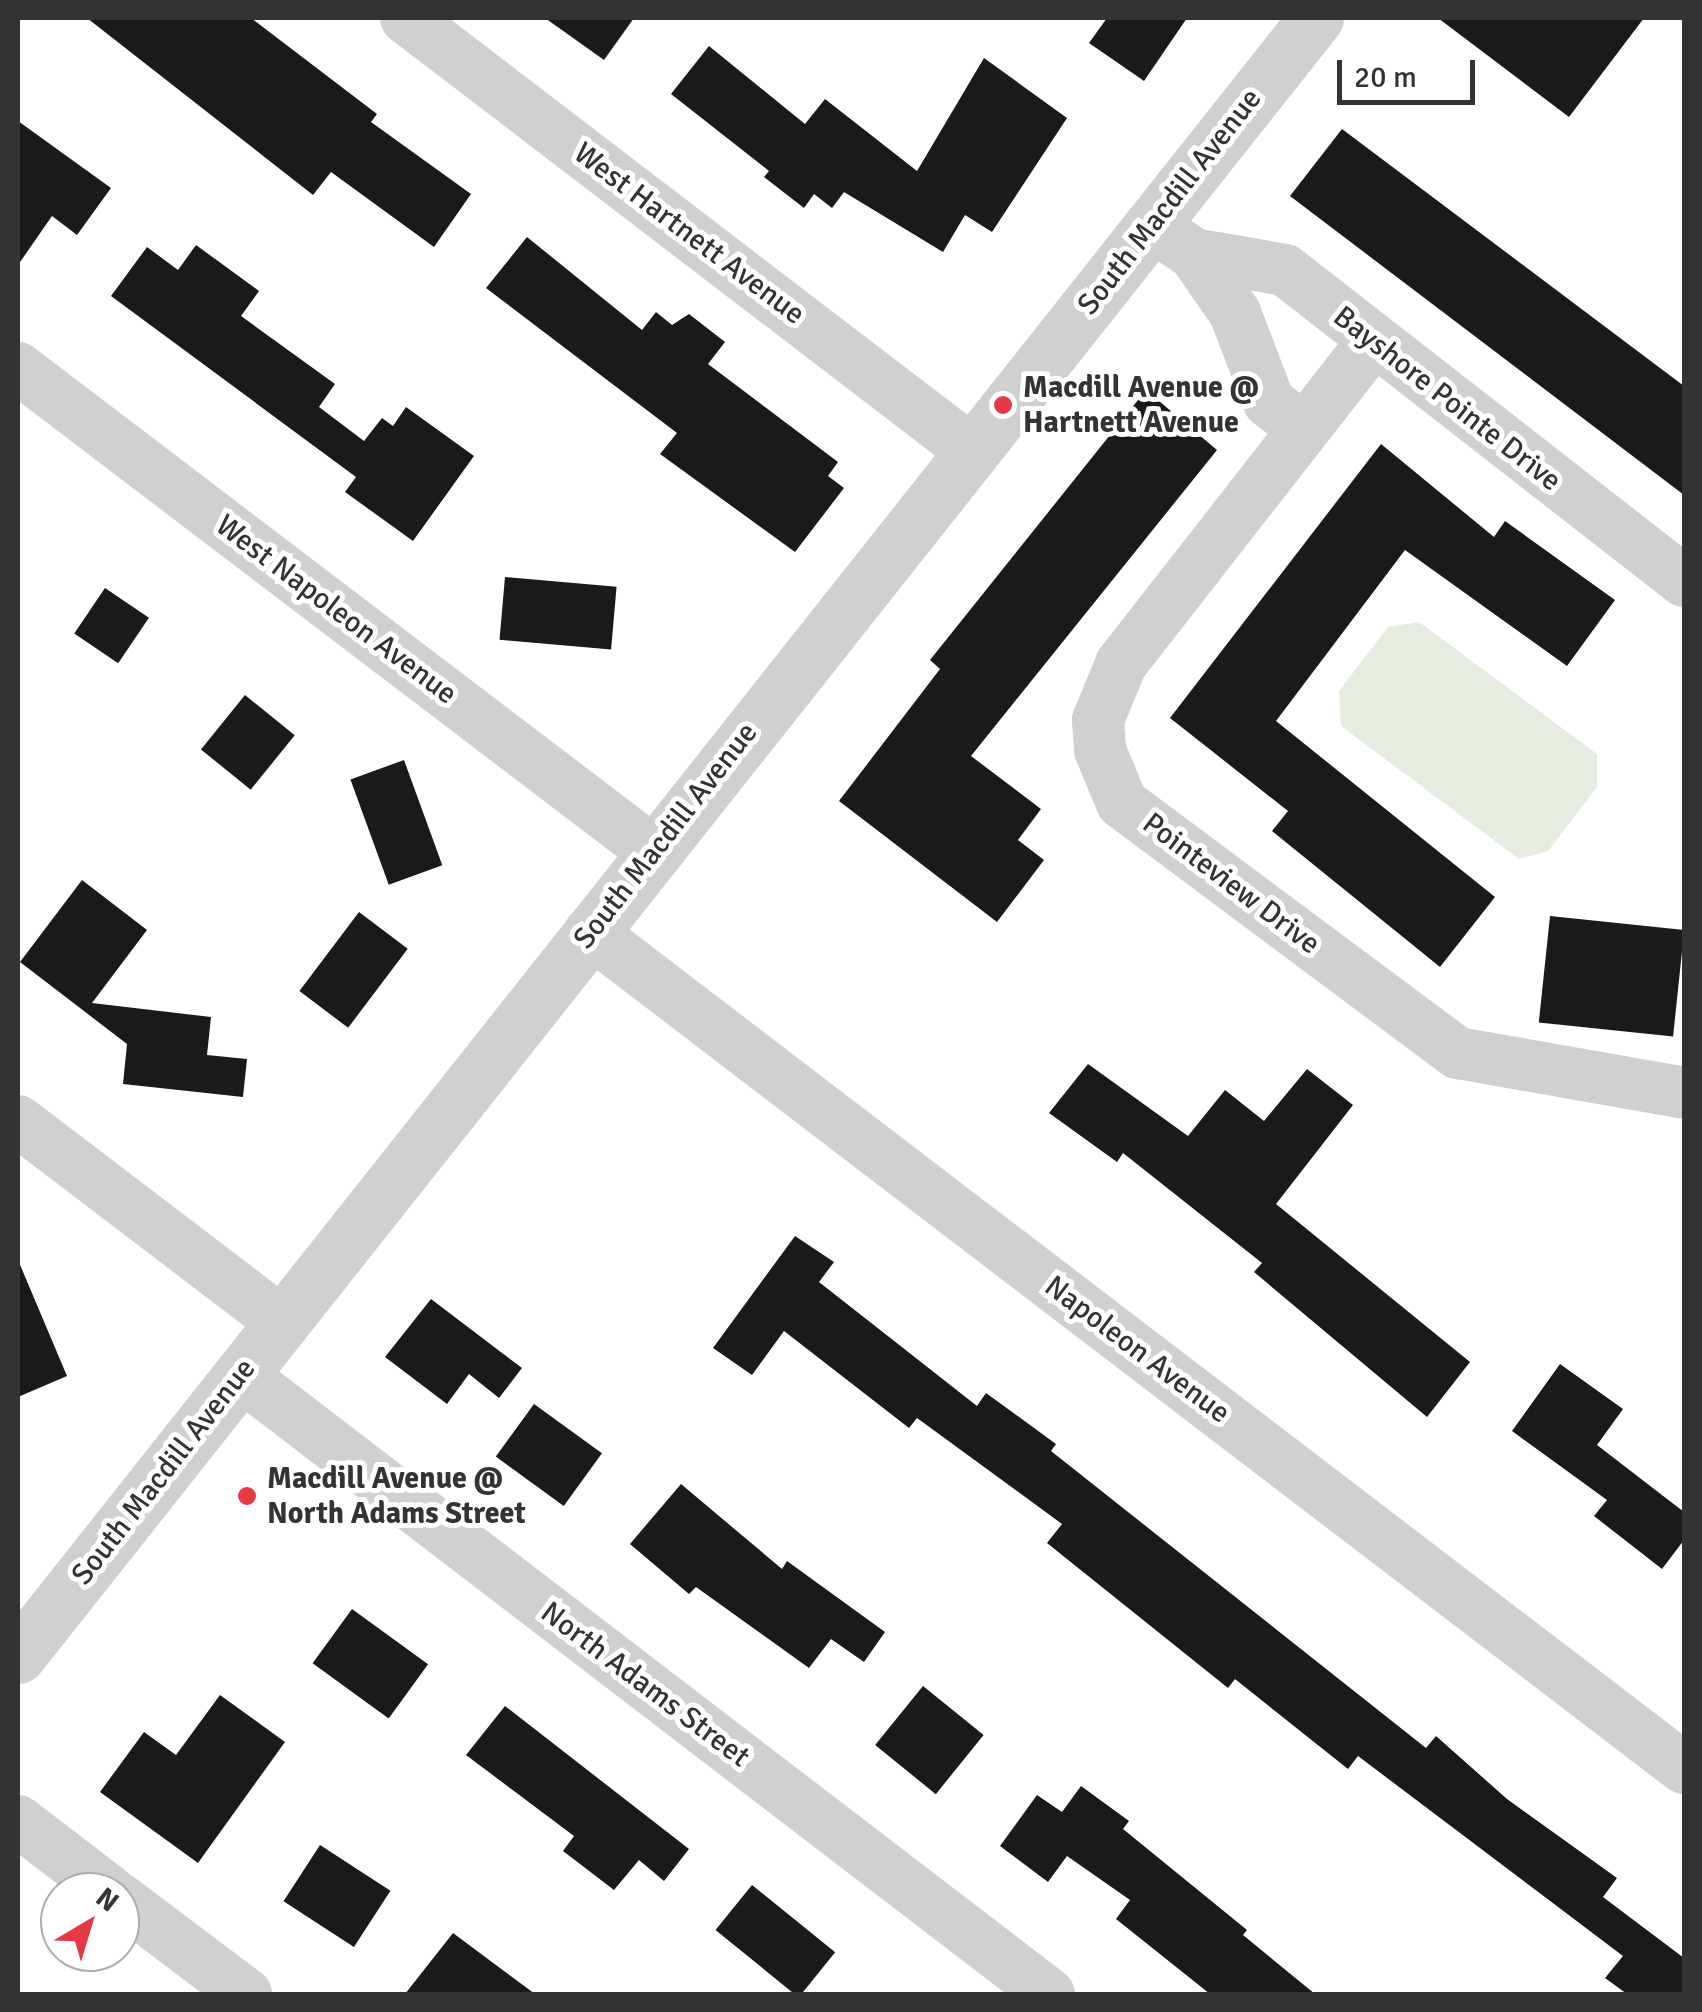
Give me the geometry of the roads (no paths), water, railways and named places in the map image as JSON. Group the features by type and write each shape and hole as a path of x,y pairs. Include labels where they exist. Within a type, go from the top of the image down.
{"street":[{"name":"West Hartnett Avenue","path":"406,18 972,451"},
{"name":"South Macdill Avenue","path":"18,1656 972,451 1173,239 1316,18"},
{"name":"Bayshore Pointe Drive","path":"1173,239 1285,270 1684,581"},
{"path":"1173,239 1235,313 1268,402 1304,429"},
{"name":"Pointeview Drive","path":"1374,340 1121,664 1098,720 1100,750 1122,803 1458,1053 1684,1094"},
{"name":"West Napoleon Avenue","path":"18,368 654,852"},
{"name":"Napoleon Avenue","path":"590,932 1684,1768"},
{"path":"18,1121 283,1322"},
{"name":"North Adams Street","path":"241,1375 1049,1994"},
{"path":"18,1821 85,1872"},
{"path":"140,1914 246,1994"}],"place":[{"name":"Macdill Avenue @ Hartnett Avenue","path":"1003,405"},
{"name":"Macdill Avenue @ North Adams Street","path":"247,1496"}]}
